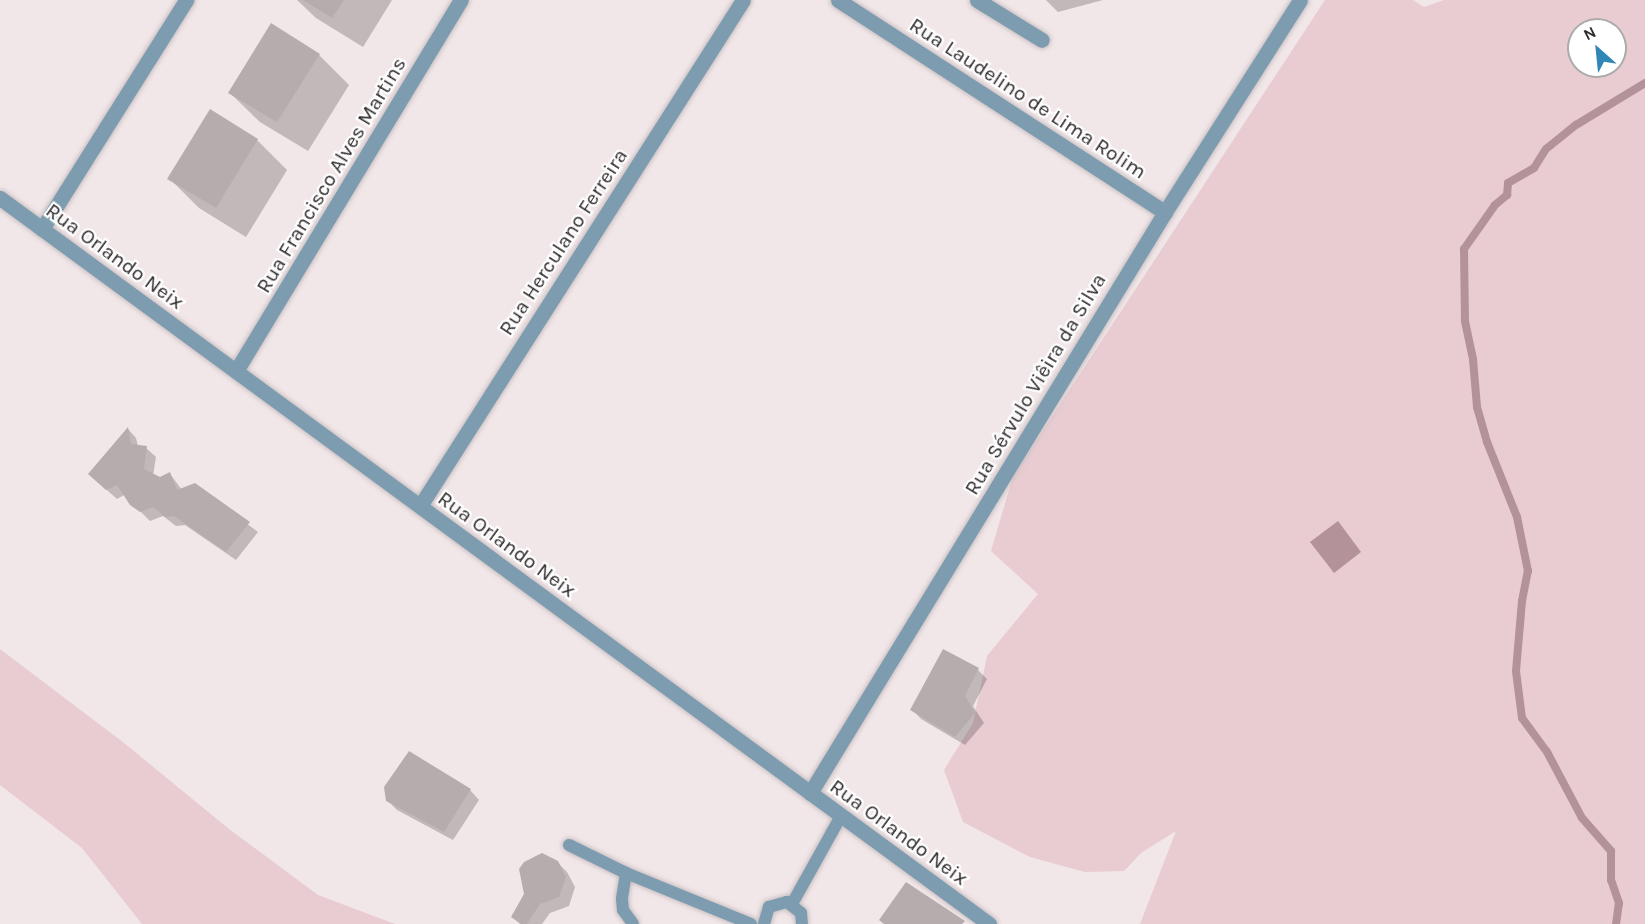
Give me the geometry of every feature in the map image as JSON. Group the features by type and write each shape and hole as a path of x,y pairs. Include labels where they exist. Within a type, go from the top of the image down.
{"street":[{"path":"42,229 186,0"},
{"name":"Rua Francisco Alves Martins","path":"236,371 461,0"},
{"name":"Rua Herculano Ferreira","path":"420,506 743,0"},
{"name":"Rua Laudelino de Lima Rolim","path":"838,0 1165,212"},
{"path":"977,0 1042,40"},
{"name":"Rua Sérvulo Viêira da Silva","path":"810,793 1165,212 1300,0"},
{"name":"Rua Orlando Neix","path":"0,198 989,924"}],"lane":[{"path":"792,904 841,816"},
{"path":"569,845 626,873 751,924"},
{"path":"626,873 622,899 623,910 633,924"},
{"path":"764,924 769,908 780,902 792,904 801,913 802,924"}],"shaded area":[{"path":"1325,0 1413,0 1424,7 1444,0 1645,0 1645,924 1140,924 1176,831 1141,853 1124,871 1085,872 1030,857 963,822 944,770 973,723 987,656 1038,594 991,551 1013,476"},
{"path":"1338,521 1361,552 1334,573 1310,542"},
{"path":"0,649 124,743 229,829 318,895 395,924 142,924 82,848 0,785"}],"building":[{"path":"303,0 344,0 332,18"},
{"path":"271,23 320,54 277,122 228,93"},
{"path":"210,109 258,139 216,208 167,179"},
{"path":"128,427 131,444 147,446 144,469 160,477 170,472 177,490 195,483 250,522 226,552 174,516 165,517 153,507 140,512 130,505 117,485 106,490 88,474"},
{"path":"943,649 979,668 965,696 975,713 955,737 910,710"},
{"path":"409,751 471,789 444,832 386,801 384,787"},
{"path":"542,853 558,861 566,877 559,897 540,904 527,924 521,924 511,917 524,894 519,869 524,862"},
{"path":"906,882 965,921 962,924 884,924 879,920"}],"waterway":[{"path":"1616,924 1619,903 1611,880 1611,851 1582,818 1547,752 1522,718 1516,671 1522,601 1528,571 1517,517 1487,442 1477,407 1473,359 1465,321 1464,249 1495,205 1507,195 1508,183 1534,168 1546,149 1576,125 1645,83"}]}
